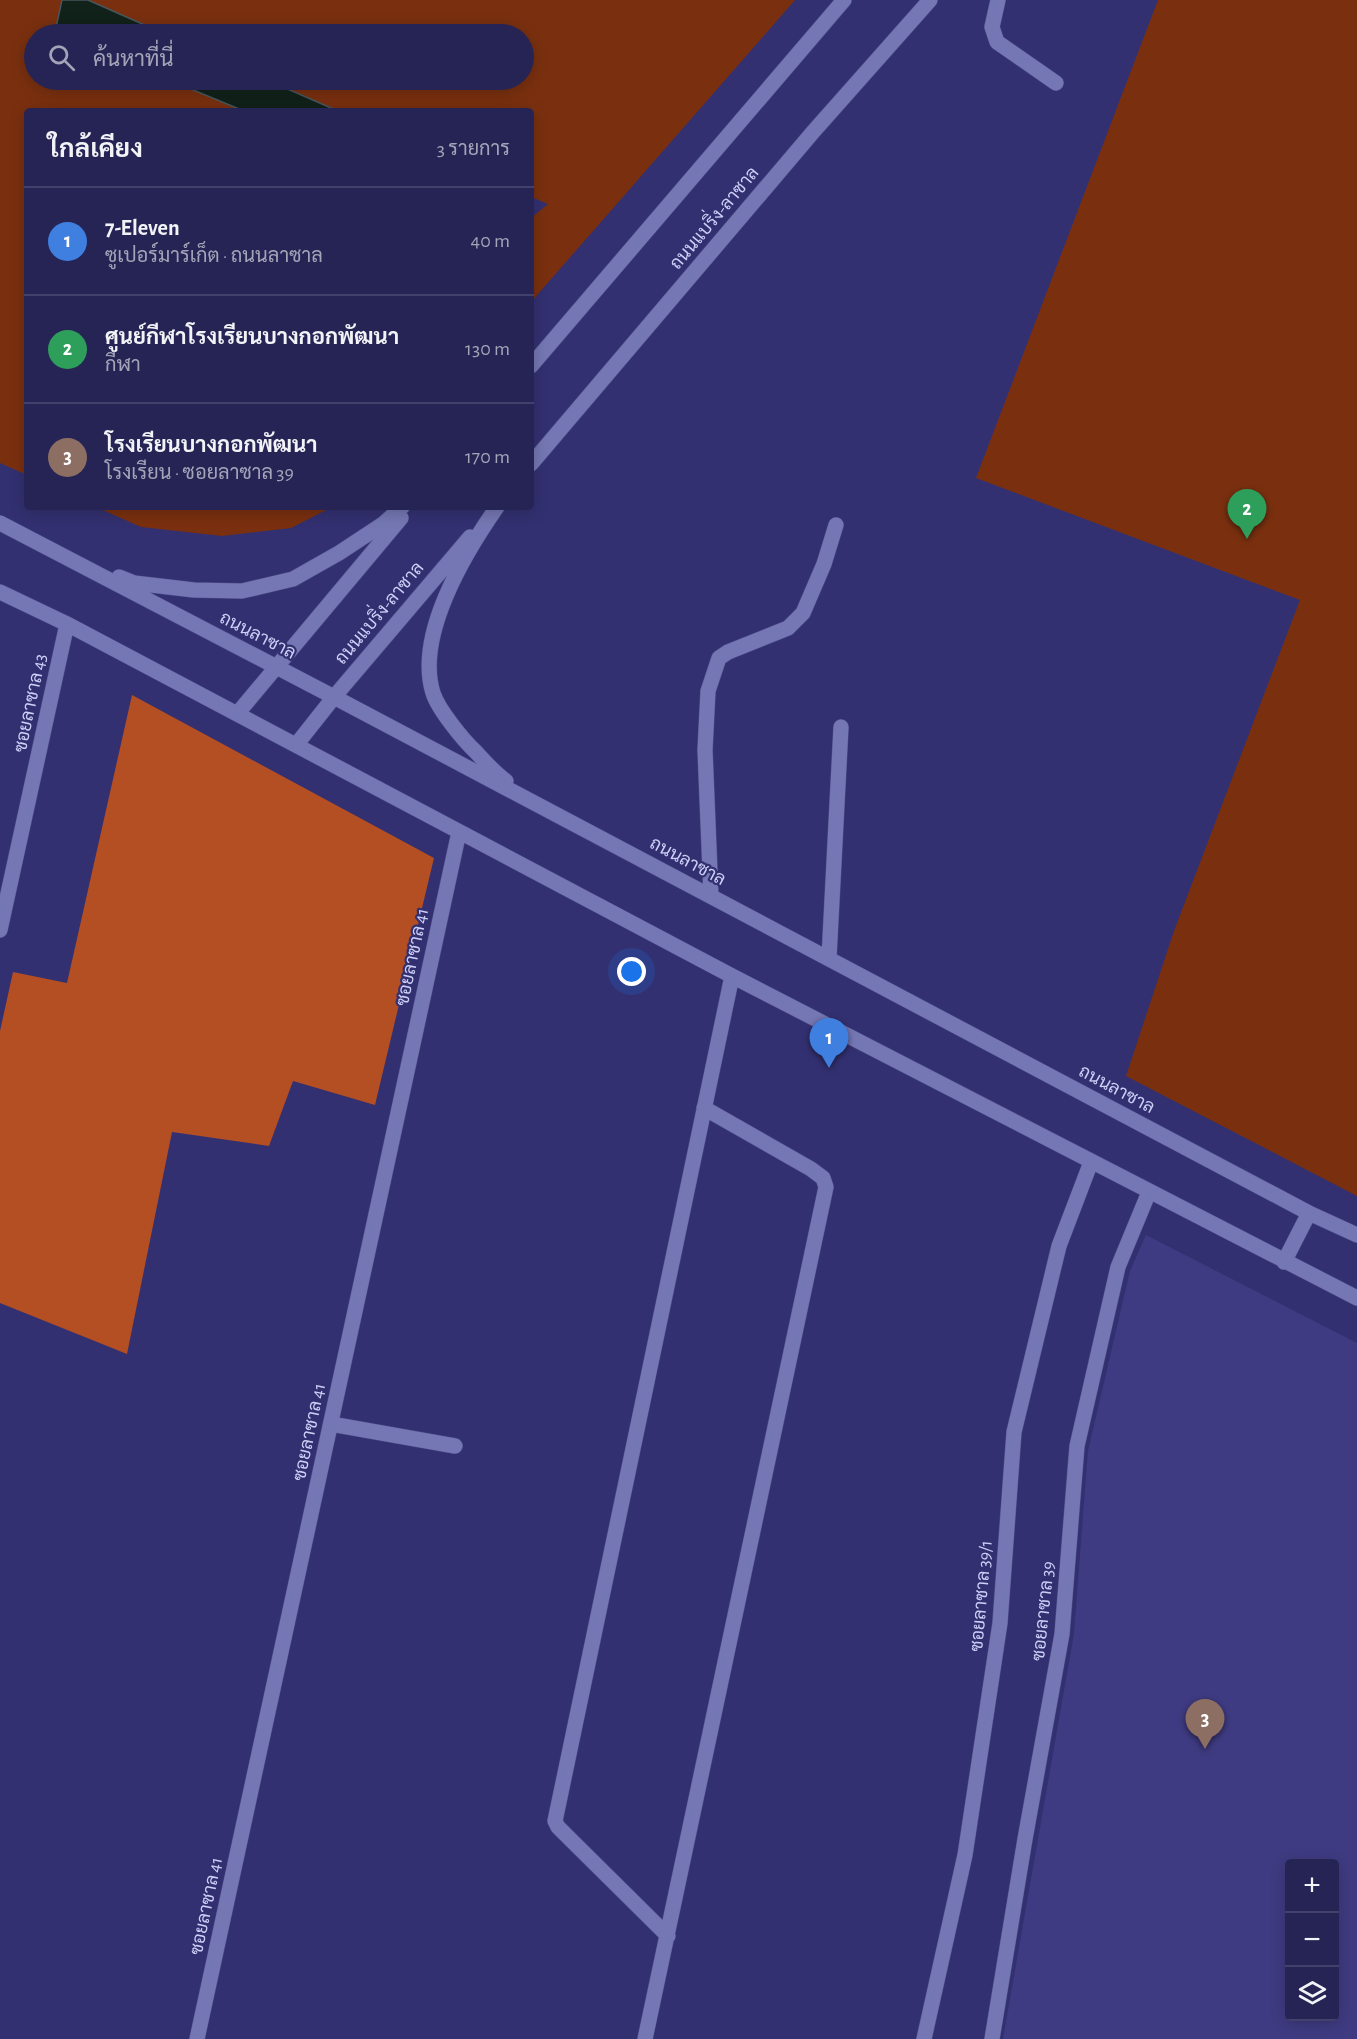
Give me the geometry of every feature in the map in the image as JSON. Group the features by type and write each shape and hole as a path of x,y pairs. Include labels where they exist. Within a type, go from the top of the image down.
{"street":[{"path":"534,362 843,0"},
{"name":"ถนนแบริ่ง-ลาซาล","path":"534,460 813,132 930,0"},
{"path":"998,0 992,27 997,42 1056,83"},
{"path":"60,554 135,583 194,590 242,591 293,579 339,553 383,524 399,510"},
{"path":"237,714 408,510"},
{"name":"ถนนแบริ่ง-ลาซาล","path":"296,746 334,697 493,510"},
{"path":"494,510 474,540 434,627 428,663 434,694 461,738 502,778 555,813"},
{"name":"ถนนลาซาล","path":"0,523 555,813 1309,1213 1357,1235"},
{"path":"711,896 705,750 708,691 712,676 719,658 728,652 788,628 803,613 824,564 836,525"},
{"path":"0,592 67,624 732,976 1357,1299"},
{"name":"ซอยลาซาล 43","path":"0,930 67,624"},
{"path":"829,958 841,727"},
{"name":"ซอยลาซาล 41","path":"196,2039 459,832"},
{"path":"668,1936 558,1827 555,1821 732,976"},
{"path":"645,2039 826,1187 823,1178 811,1169 704,1108"},
{"name":"ซอยลาซาล 39/1","path":"924,2039 964,1854 1000,1623 1014,1432 1059,1246 1091,1162"},
{"name":"ซอยลาซาล 39","path":"992,2039 1062,1634 1077,1446 1118,1267 1149,1192"},
{"path":"1284,1262 1309,1213"},
{"path":"331,1424 455,1446"}],"shaded area":[{"path":"0,0 62,0 57,24 24,24 24,90 193,90 237,108 24,108 24,474 0,463"},
{"path":"62,0 88,0 142,24 57,24"},
{"path":"88,0 795,0 534,299 534,216 548,204 534,198 534,108 331,108 290,90 534,90 534,24 142,24"},
{"path":"1158,0 1357,0 1357,1196 1126,1076 1174,931 1300,600 976,478"},
{"path":"193,90 290,90 331,108 237,108"},
{"path":"103,510 326,510 291,528 222,536 141,527"},
{"path":"132,695 434,858 375,1105 293,1081 269,1146 172,1132 127,1354 0,1303 0,1031 13,972 67,983"},
{"path":"1146,1235 1357,1343 1357,2039 1003,2039 1074,1634 1088,1451 1130,1271"}],"place":[{"name":"ศูนย์กีฬาโรงเรียนบางกอกพัฒนา","path":"1247,539"},
{"name":"7-Eleven","path":"829,1068"},
{"name":"โรงเรียนบางกอกพัฒนา","path":"1205,1749"}]}
